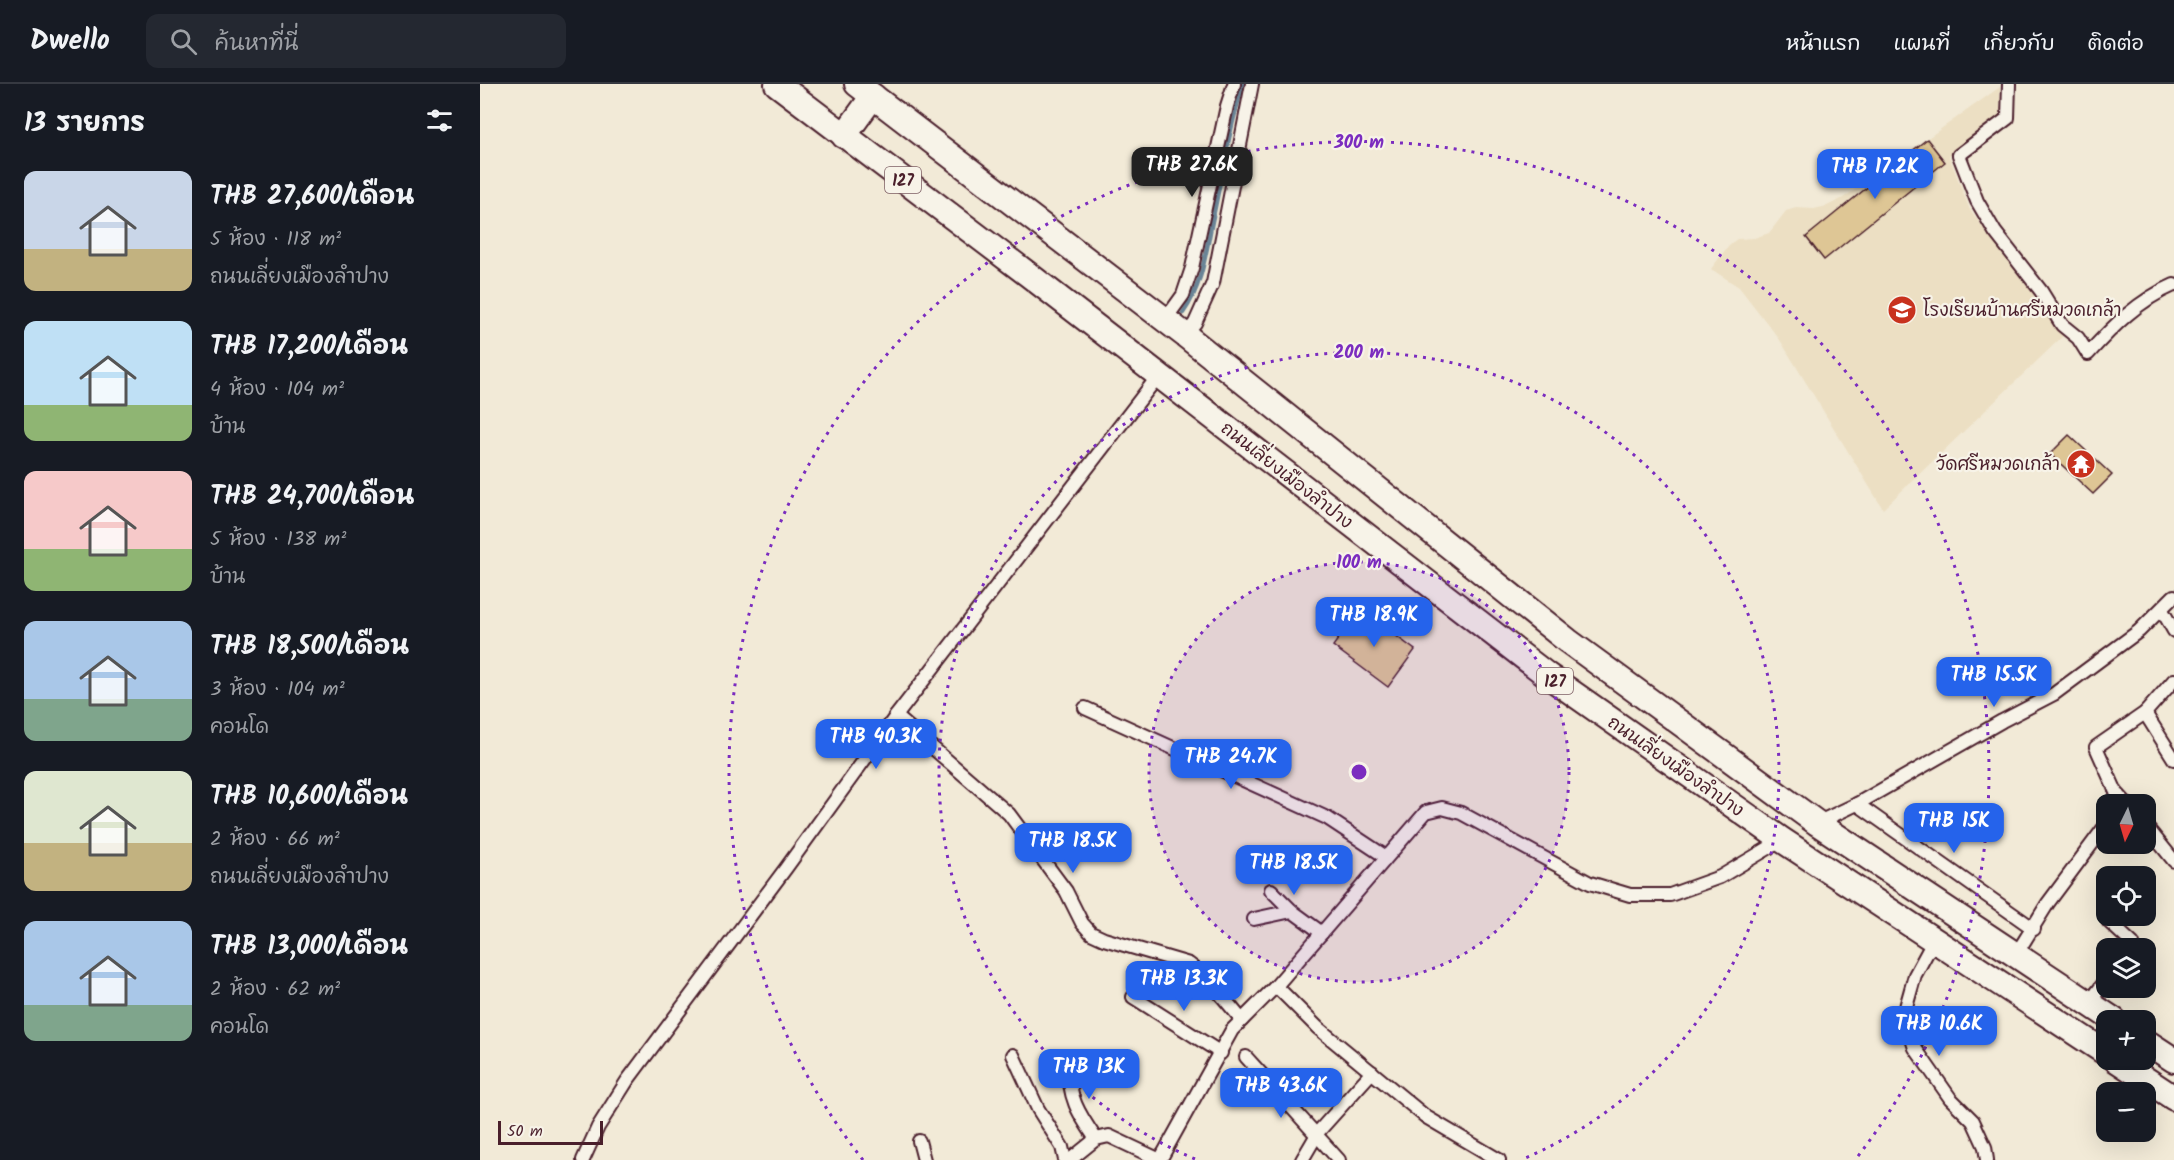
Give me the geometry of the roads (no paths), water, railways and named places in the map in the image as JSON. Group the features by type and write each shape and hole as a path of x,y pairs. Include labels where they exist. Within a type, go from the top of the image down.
{"highway":[{"name":"ถนนเลี่ยงเมืองลำปาง","path":"777,84 1547,675 1782,840 2096,1046"},
{"name":"ถนนเลี่ยงเมืองลำปาง","path":"865,90 1185,335 1568,641 1817,823 2099,1010"},
{"path":"844,136 865,90"},
{"path":"2029,1002 2046,976"},
{"path":"2156,1048 2174,1060"},
{"path":"2132,1070 2174,1098"}],"street":[{"path":"1165,320 1183,295 1192,268 1227,106 1234,84"},
{"path":"1185,335 1195,323 1213,283 1252,84"},
{"path":"2009,84 2008,118 1959,155 1977,201 1995,232 2041,291 2062,325 2078,338 2088,354 2112,328 2141,303 2155,293 2174,285"},
{"path":"1214,167 1235,172"},
{"path":"583,1160 598,1126 627,1080 786,868 896,716 1159,375"},
{"path":"1817,823 1857,804 2054,694 2139,631 2174,596"},
{"path":"2162,610 2174,631"},
{"path":"2118,794 2096,747 2145,713 2174,680"},
{"path":"1085,708 1327,818 1386,857"},
{"path":"2145,713 2174,759"},
{"path":"896,716 1009,814 1066,891 1082,923 1091,933 1189,964 1206,978 1242,1020"},
{"path":"1857,804 2034,929"},
{"path":"1012,1055 1038,1109 1068,1160 1096,1139 1109,1136 1160,1160 1232,1030 1276,986 1426,812 1442,808 1461,813 1590,883 1630,895 1670,895 1720,878 1782,840"},
{"path":"2015,956 2034,929 2048,903 2096,838"},
{"path":"2156,839 2174,861"},
{"path":"1271,890 1292,911 1322,933"},
{"path":"1254,919 1292,911"},
{"path":"2113,926 2126,938"},
{"path":"1934,940 1915,975 1906,1008 1908,1028 1915,1048 1944,1090 1972,1121 1985,1148 1987,1160"},
{"path":"1276,986 1318,1028 1426,1118 1491,1158"},
{"path":"2089,1003 2096,994"},
{"path":"1133,997 1221,1053"},
{"path":"1246,1057 1339,1160"},
{"path":"1069,1064 1068,1081 1077,1112 1096,1139"},
{"path":"1302,1160 1316,1136 1372,1072"},
{"path":"919,1141 924,1160"}],"waterway":[{"path":"1183,313 1195,292 1202,268 1243,84"}],"place":[{"name":"โรงเรียนบ้านศรีหมวดเกล้า","path":"1902,310"},
{"name":"วัดศรีหมวดเกล้า","path":"2081,464"}]}
